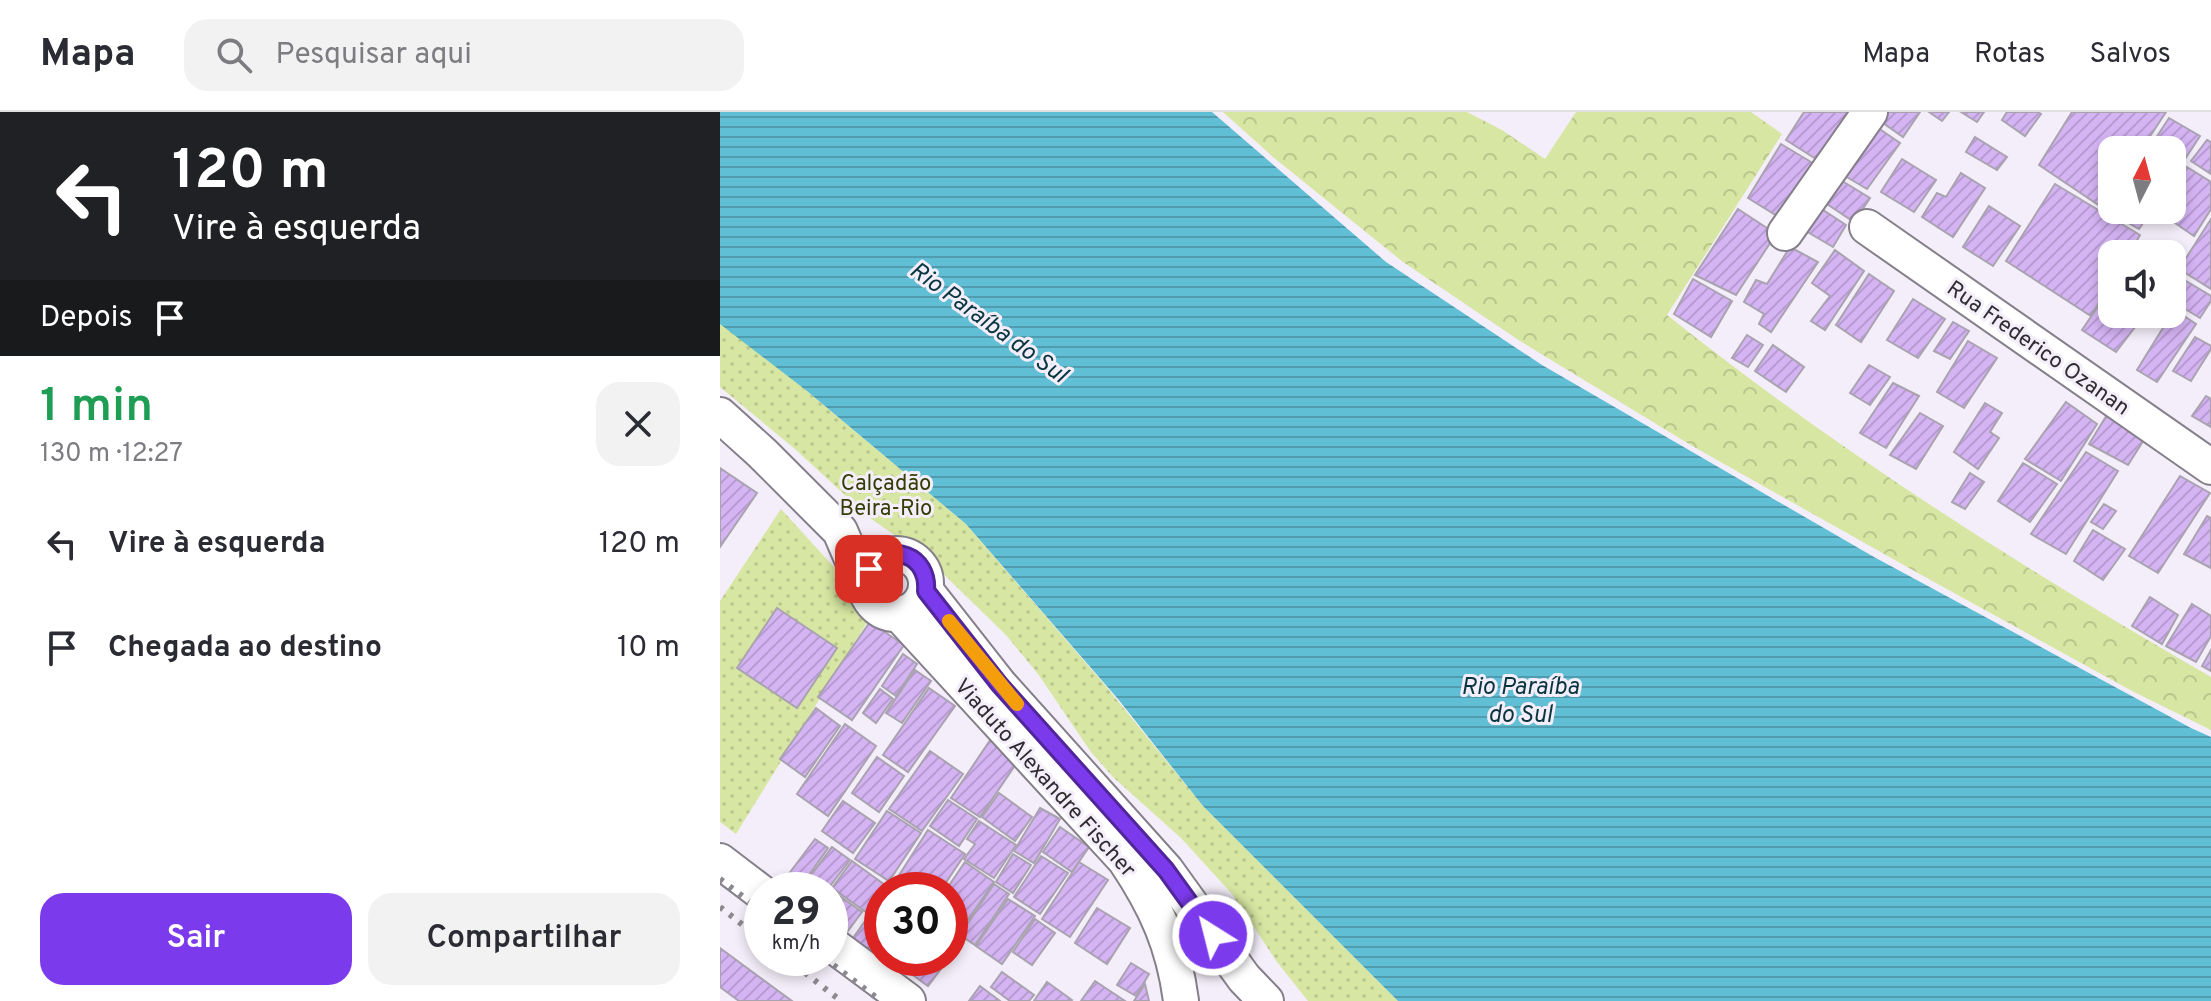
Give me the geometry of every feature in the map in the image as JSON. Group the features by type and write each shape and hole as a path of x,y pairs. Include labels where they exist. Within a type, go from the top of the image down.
{"street":[{"path":"1785,233 1870,112"},
{"name":"Rua Frederico Ozanan","path":"1867,227 2211,467"},
{"path":"720,415 840,531 872,603 879,610 908,624"},
{"path":"840,531 906,556 921,567 926,578 926,591 916,607 908,612 908,624"},
{"path":"867,594 866,579 875,562 889,555 906,556"},
{"path":"926,591 999,684 1166,870 1245,993"},
{"name":"Viaduto Alexandre Fischer","path":"908,624 1125,860 1147,892 1162,924 1172,954 1181,1001"},
{"path":"720,861 744,879"},
{"path":"848,956 908,1001"}],"green space":[{"path":"1223,112 1467,112 1502,130 1545,159 1576,112 1751,112 1782,134 1667,315 1864,461 2070,594 2211,677 2211,730 2132,691 1694,447 1520,341 1403,262 1273,157"},
{"name":"Calçadão Beira-Rio","path":"720,322 966,524 1104,684 1203,806 1398,1001 1308,1001 1277,962 1232,894 1182,839 1113,777 1091,752 1038,674 1006,635 926,557 870,518 795,449 720,387"},
{"path":"781,509 874,611 736,834 720,822 720,601"}],"water":[{"name":"Rio Paraíba do Sul","path":"720,112 1212,112 1386,262 1542,365 1874,557 2211,737 2211,1001 1398,1001 1203,806 1118,699 966,524 807,391 720,324"}],"building":[{"path":"1804,112 1851,112 1819,161 1786,140"},
{"path":"1875,112 1920,112 1903,137 1872,115"},
{"path":"1929,112 1949,112 1942,121"},
{"path":"1961,112 1984,112 1977,122"},
{"path":"2007,112 2041,114 2025,136 2002,120"},
{"path":"2072,112 2166,112 2150,136 2098,136 2098,205 2039,165"},
{"path":"2169,118 2200,136 2186,158 2186,136 2157,136"},
{"path":"1868,121 1900,143 1867,189 1835,170"},
{"path":"1975,137 2007,157 1997,170 1966,152"},
{"path":"2207,140 2211,142 2211,174 2191,161"},
{"path":"1781,144 1816,165 1782,219 1748,198"},
{"path":"1902,159 1936,180 1914,212 1881,192"},
{"path":"2186,169 2211,182 2211,209 2194,236 2176,224 2186,224"},
{"path":"1829,173 1870,198 1854,222 1815,196"},
{"path":"1961,173 1985,188 1953,237 1922,217 1937,193 1946,197"},
{"path":"2055,184 2098,210 2098,224 2122,224 2140,235 2137,240 2098,240 2098,304 2091,316 2006,261"},
{"path":"1814,204 1846,225 1833,247 1799,227"},
{"path":"1989,206 2020,226 1993,266 1963,247"},
{"path":"1738,209 1776,234 1736,295 1695,275"},
{"path":"2211,219 2211,289 2186,273 2186,258"},
{"path":"1790,247 1818,262 1771,332 1759,324 1764,314 1744,302 1756,280 1767,284"},
{"path":"1835,250 1864,271 1825,330 1811,321 1830,296 1812,283"},
{"path":"1869,274 1894,291 1861,342 1836,325"},
{"path":"1693,279 1732,301 1711,337 1674,314"},
{"path":"2186,281 2211,296 2200,318 2186,310"},
{"path":"1913,299 1945,319 1918,358 1887,340"},
{"path":"2098,307 2098,328 2134,328 2116,352 2082,330"},
{"path":"2186,317 2196,324 2157,382 2137,370 2163,328 2186,328"},
{"path":"1953,322 1969,331 1950,359 1934,351"},
{"path":"1747,335 1763,345 1748,367 1732,358"},
{"path":"2195,337 2211,349 2191,381 2173,371"},
{"path":"1968,341 1997,358 1964,408 1937,392"},
{"path":"1773,345 1804,367 1786,392 1755,371"},
{"path":"1869,365 1890,377 1870,405 1850,393"},
{"path":"1893,383 1919,396 1886,448 1860,433"},
{"path":"2206,396 2211,399 2211,427 2192,416"},
{"path":"2066,402 2097,424 2061,481 2025,459"},
{"path":"1985,403 2002,413 1990,432 1999,438 1978,469 1954,452"},
{"path":"2110,410 2147,435 2128,465 2089,444"},
{"path":"1920,413 1943,426 1916,469 1890,455"},
{"path":"2086,452 2118,471 2066,554 2031,534"},
{"path":"2023,463 2057,484 2030,522 1998,501"},
{"path":"720,468 757,493 720,547"},
{"path":"1970,473 1984,482 1965,509 1952,502"},
{"path":"2180,476 2210,493 2158,573 2129,556"},
{"path":"2104,504 2116,511 2103,529 2091,522"},
{"path":"2207,516 2211,518 2211,568 2184,554"},
{"path":"2093,530 2125,549 2103,580 2074,561"},
{"path":"2150,597 2178,615 2162,644 2132,626"},
{"path":"2192,604 2211,616 2211,636 2196,662 2166,646"},
{"path":"777,608 837,648 797,708 737,668"},
{"path":"870,622 904,645 852,720 818,697"},
{"path":"2211,650 2211,671 2202,666"},
{"path":"903,654 917,664 896,696 882,686"},
{"path":"915,670 931,681 902,723 886,713"},
{"path":"929,688 955,706 908,772 883,755"},
{"path":"880,689 893,699 876,723 863,713"},
{"path":"816,708 840,726 805,777 780,759"},
{"path":"845,724 876,746 828,816 797,794"},
{"path":"991,739 1020,758 980,817 951,798"},
{"path":"930,751 963,774 922,831 889,809"},
{"path":"877,757 904,776 879,812 852,793"},
{"path":"999,793 1032,817 1015,841 982,817"},
{"path":"948,800 977,819 959,846 930,826"},
{"path":"843,801 875,823 853,853 822,831"},
{"path":"1040,808 1060,819 1034,863 1014,851"},
{"path":"887,811 921,833 895,872 875,872 855,859"},
{"path":"979,821 1016,845 994,878 964,859 975,844 967,839"},
{"path":"1060,827 1089,847 1072,872 1043,852"},
{"path":"928,830 965,854 953,872 901,872"},
{"path":"815,839 828,848 811,872 790,872"},
{"path":"832,847 850,860 841,872 813,872"},
{"path":"1013,854 1031,865 1013,893 996,882"},
{"path":"1041,856 1068,873 1040,914 1014,897"},
{"path":"852,861 867,872 864,872 864,911 848,899 848,872 844,872"},
{"path":"965,862 994,882 968,920 968,872 958,872"},
{"path":"1079,862 1108,880 1070,937 1042,919"},
{"path":"994,884 1009,894 975,945 968,940 968,923"},
{"path":"1008,899 1035,916 1002,964 976,946"},
{"path":"848,902 862,912 848,931"},
{"path":"1097,908 1130,928 1107,964 1075,943"},
{"path":"1035,919 1055,933 1032,965 1013,952"},
{"path":"864,922 864,960 848,949"},
{"path":"720,948 744,966 744,976 758,976 792,1001 739,1001 720,987"},
{"path":"1131,963 1149,974 1136,996 1117,985"},
{"path":"1002,972 1034,995 1029,1001 1010,1001 991,987"},
{"path":"914,976 936,976 928,986"},
{"path":"1095,981 1125,1001 1081,1001"},
{"path":"1047,982 1072,1000 1034,1001"},
{"path":"1145,984 1149,1001 1134,1001"},
{"path":"980,986 1000,1001 969,1001"}],"railway":[{"path":"720,879 744,897"},
{"path":"720,907 744,926"},
{"path":"809,976 841,1001"},
{"path":"848,976 881,1001"}],"slow traffic":[{"path":"949,621 1017,704"}],"route":[{"path":"869,569 879,558 889,555 901,554 917,562 926,578 926,591 980,661 1166,870 1213,935"}]}
